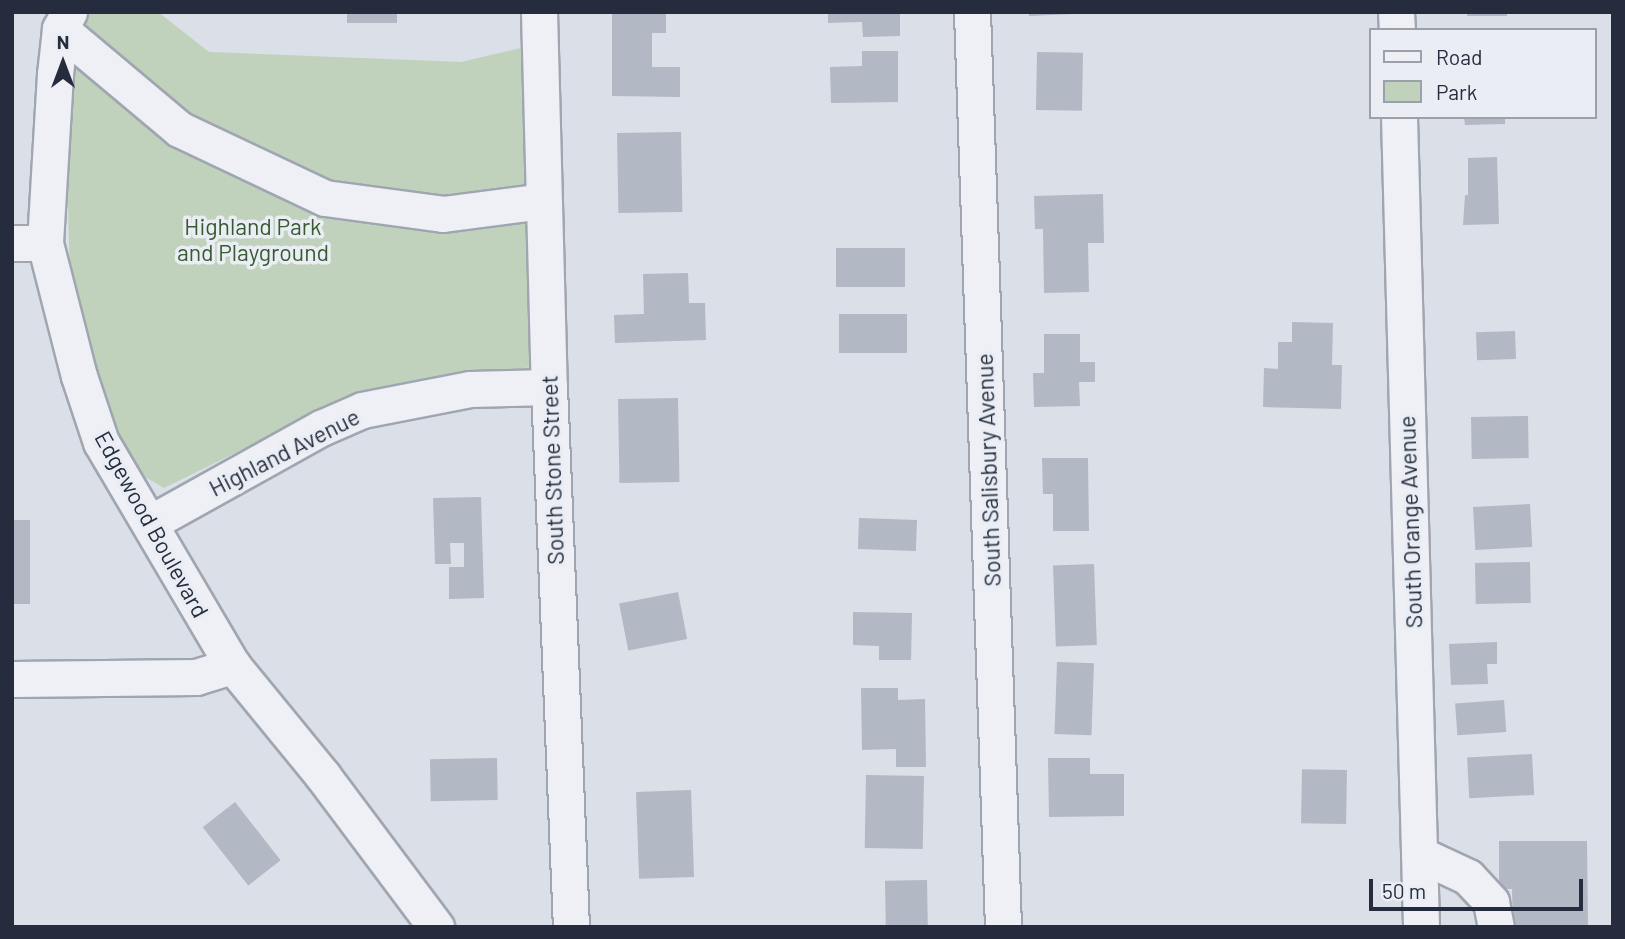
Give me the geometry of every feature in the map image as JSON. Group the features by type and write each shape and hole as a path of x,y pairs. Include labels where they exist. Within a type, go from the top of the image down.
{"street":[{"name":"South Stone Street","path":"539,12 549,387 571,927"},
{"name":"South Salisbury Avenue","path":"972,12 1003,927"},
{"path":"64,20 179,129 326,198 443,214 543,201"},
{"name":"Edgewood Boulevard","path":"64,20 29,243 102,442 233,666 323,776 436,927"},
{"name":"South Orange Avenue","path":"1399,119 1421,927"},
{"name":"Highland Avenue","path":"150,523 321,428 362,410 470,389 549,387"},
{"path":"12,679 196,677 233,666"},
{"path":"1419,854 1468,877 1491,902 1496,927"}],"green space":[{"name":"Highland Park and Playground","path":"88,12 158,12 209,52 461,62 529,46 533,367 435,378 353,395 164,488 140,474 113,437 70,283 70,100 84,21"}],"building":[{"path":"347,12 397,12 397,23 347,23"},
{"path":"612,12 666,12 666,33 652,33 652,67 680,67 680,97 612,96"},
{"path":"828,12 900,12 900,36 863,37 862,22 828,23"},
{"path":"1029,12 1074,12 1074,14 1029,16"},
{"path":"1467,12 1507,12 1507,16 1467,16"},
{"path":"862,51 898,51 898,102 831,103 830,67 862,66"},
{"path":"1037,52 1083,53 1082,111 1036,110"},
{"path":"1464,119 1505,119 1505,124 1465,125"},
{"path":"681,132 682,212 618,213 617,133"},
{"path":"1497,157 1499,224 1463,225 1465,195 1468,195 1468,158"},
{"path":"1103,194 1104,243 1088,243 1089,292 1044,293 1043,229 1035,229 1034,196"},
{"path":"836,248 905,248 905,287 836,287"},
{"path":"688,273 689,303 705,303 706,340 615,343 614,315 644,314 643,274"},
{"path":"839,314 907,314 907,353 839,353"},
{"path":"1292,322 1333,323 1332,365 1342,365 1341,409 1263,407 1264,368 1278,369 1278,342 1292,342"},
{"path":"1515,331 1516,359 1477,360 1476,332"},
{"path":"1044,334 1080,334 1080,362 1095,362 1095,382 1079,382 1080,406 1034,407 1033,373 1044,373"},
{"path":"678,398 679,482 619,483 618,399"},
{"path":"1528,416 1529,458 1472,459 1471,417"},
{"path":"1042,458 1088,458 1089,531 1053,531 1053,494 1043,494"},
{"path":"481,497 484,598 449,599 449,567 464,567 464,543 450,543 451,564 435,564 433,498"},
{"path":"1530,504 1532,547 1475,550 1473,507"},
{"path":"859,518 917,520 916,551 858,549"},
{"path":"12,520 30,520 30,604 12,604"},
{"path":"1530,562 1531,603 1476,604 1475,563"},
{"path":"1094,564 1097,645 1056,646 1053,565"},
{"path":"678,592 687,639 628,651 619,603"},
{"path":"853,612 912,613 911,660 879,660 879,646 853,645"},
{"path":"1497,642 1497,664 1487,664 1488,684 1451,685 1449,644"},
{"path":"1057,662 1094,663 1091,735 1054,734"},
{"path":"861,688 898,688 898,700 925,699 926,767 896,767 896,749 862,750"},
{"path":"1504,700 1506,732 1457,735 1455,703"},
{"path":"1532,754 1534,795 1469,798 1467,757"},
{"path":"497,758 498,800 431,801 430,759"},
{"path":"1048,758 1090,758 1090,774 1124,774 1124,816 1049,817"},
{"path":"1302,769 1347,770 1346,824 1301,823"},
{"path":"866,775 924,776 923,849 865,848"},
{"path":"691,790 694,877 639,879 636,792"},
{"path":"235,802 281,860 248,886 203,827"},
{"path":"1499,841 1587,841 1588,927 1513,927 1512,889 1499,889"},
{"path":"927,880 928,927 886,927 885,881"}]}
